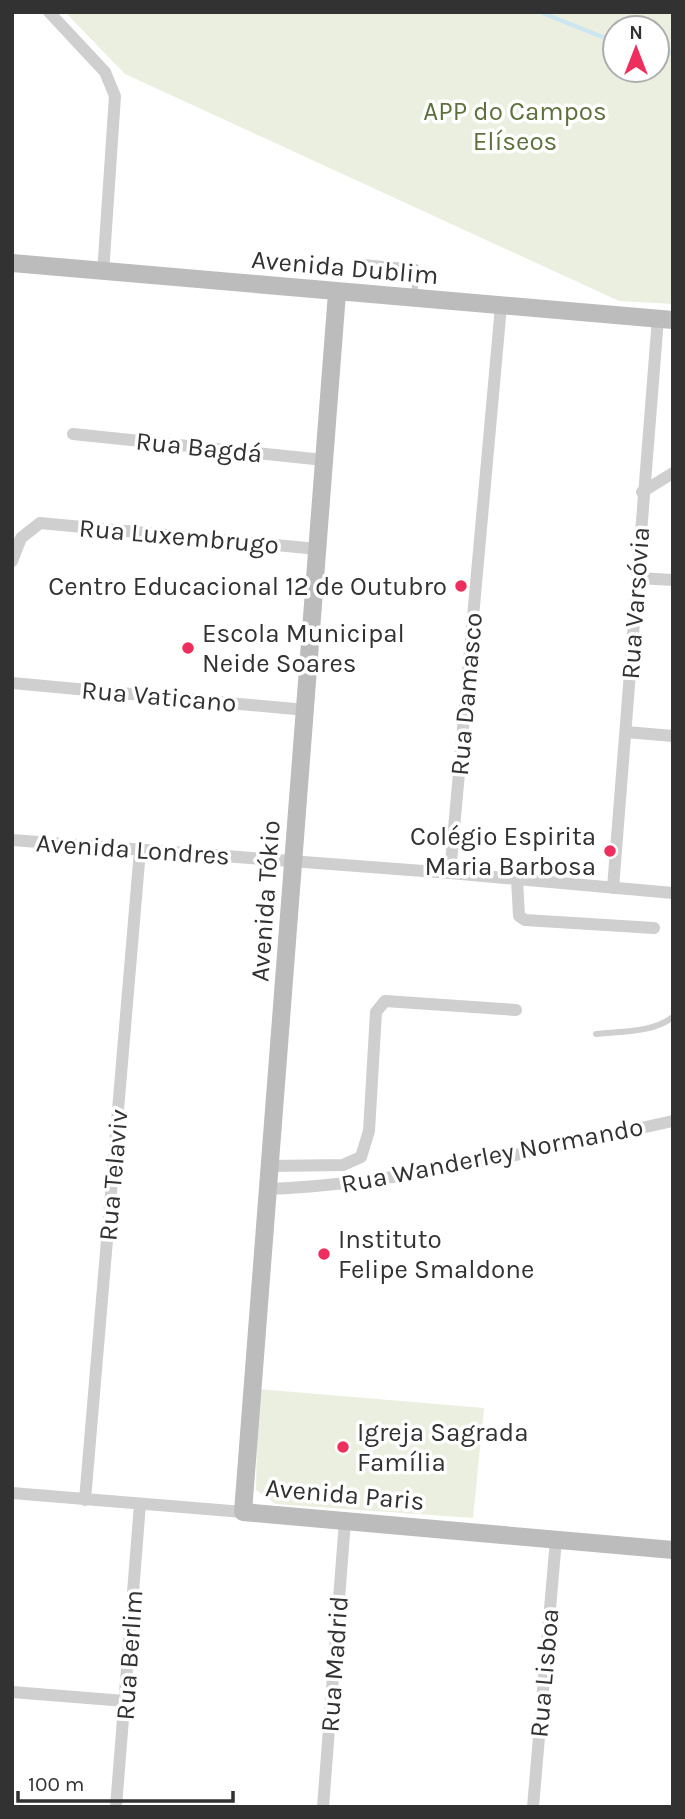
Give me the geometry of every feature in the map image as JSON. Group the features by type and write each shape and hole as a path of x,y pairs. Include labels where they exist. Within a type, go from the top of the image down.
{"street":[{"path":"49,12 104,72 115,96 103,273"},
{"name":"Avenida Dublim","path":"12,263 337,293 415,292 501,306 665,319"},
{"name":"Avenida Tókio","path":"243,1512 337,293"},
{"name":"Rua Damasco","path":"450,873 501,306"},
{"name":"Rua Varsóvia","path":"614,888 642,492 665,319"},
{"name":"Rua Bagdá","path":"73,434 324,460"},
{"path":"642,492 673,473"},
{"name":"Rua Luxembrugo","path":"12,561 21,538 40,523 318,549"},
{"path":"638,578 673,580"},
{"name":"Rua Vaticano","path":"12,683 306,710"},
{"path":"626,732 673,736"},
{"name":"Avenida Londres","path":"12,840 450,873 673,893"},
{"name":"Rua Telaviv","path":"85,1500 140,850"},
{"path":"517,880 519,916 525,920 654,928"},
{"path":"271,1166 343,1165 361,1157 369,1131 376,1012 385,1001 516,1010"},
{"name":"Rua Wanderley Normando","path":"270,1189 330,1186 438,1171 673,1121"},
{"name":"Avenida Paris","path":"12,1493 673,1550"},
{"name":"Rua Berlim","path":"116,1807 140,1504"},
{"name":"Rua Madrid","path":"323,1807 345,1521"},
{"name":"Rua Lisboa","path":"533,1807 556,1539"},
{"path":"12,1692 125,1701"}],"lane":[{"path":"363,267 363,262 416,267 416,271"},
{"path":"596,1034 648,1028 664,1024 673,1017"}],"green space":[{"name":"APP do Campos Elíseos","path":"65,12 673,14 673,304 619,301 125,74"},
{"path":"258,1389 484,1408 473,1518 276,1504 256,1490"}],"waterway":[{"path":"540,12 601,36"}],"place":[{"name":"Centro Educacional 12 de Outubro","path":"461,586"},
{"name":"Escola Municipal Neide Soares","path":"188,648"},
{"name":"Colégio Espirita Maria Barbosa","path":"610,851"},
{"name":"Instituto Felipe Smaldone","path":"324,1254"},
{"name":"Igreja Sagrada Família","path":"343,1447"}]}
